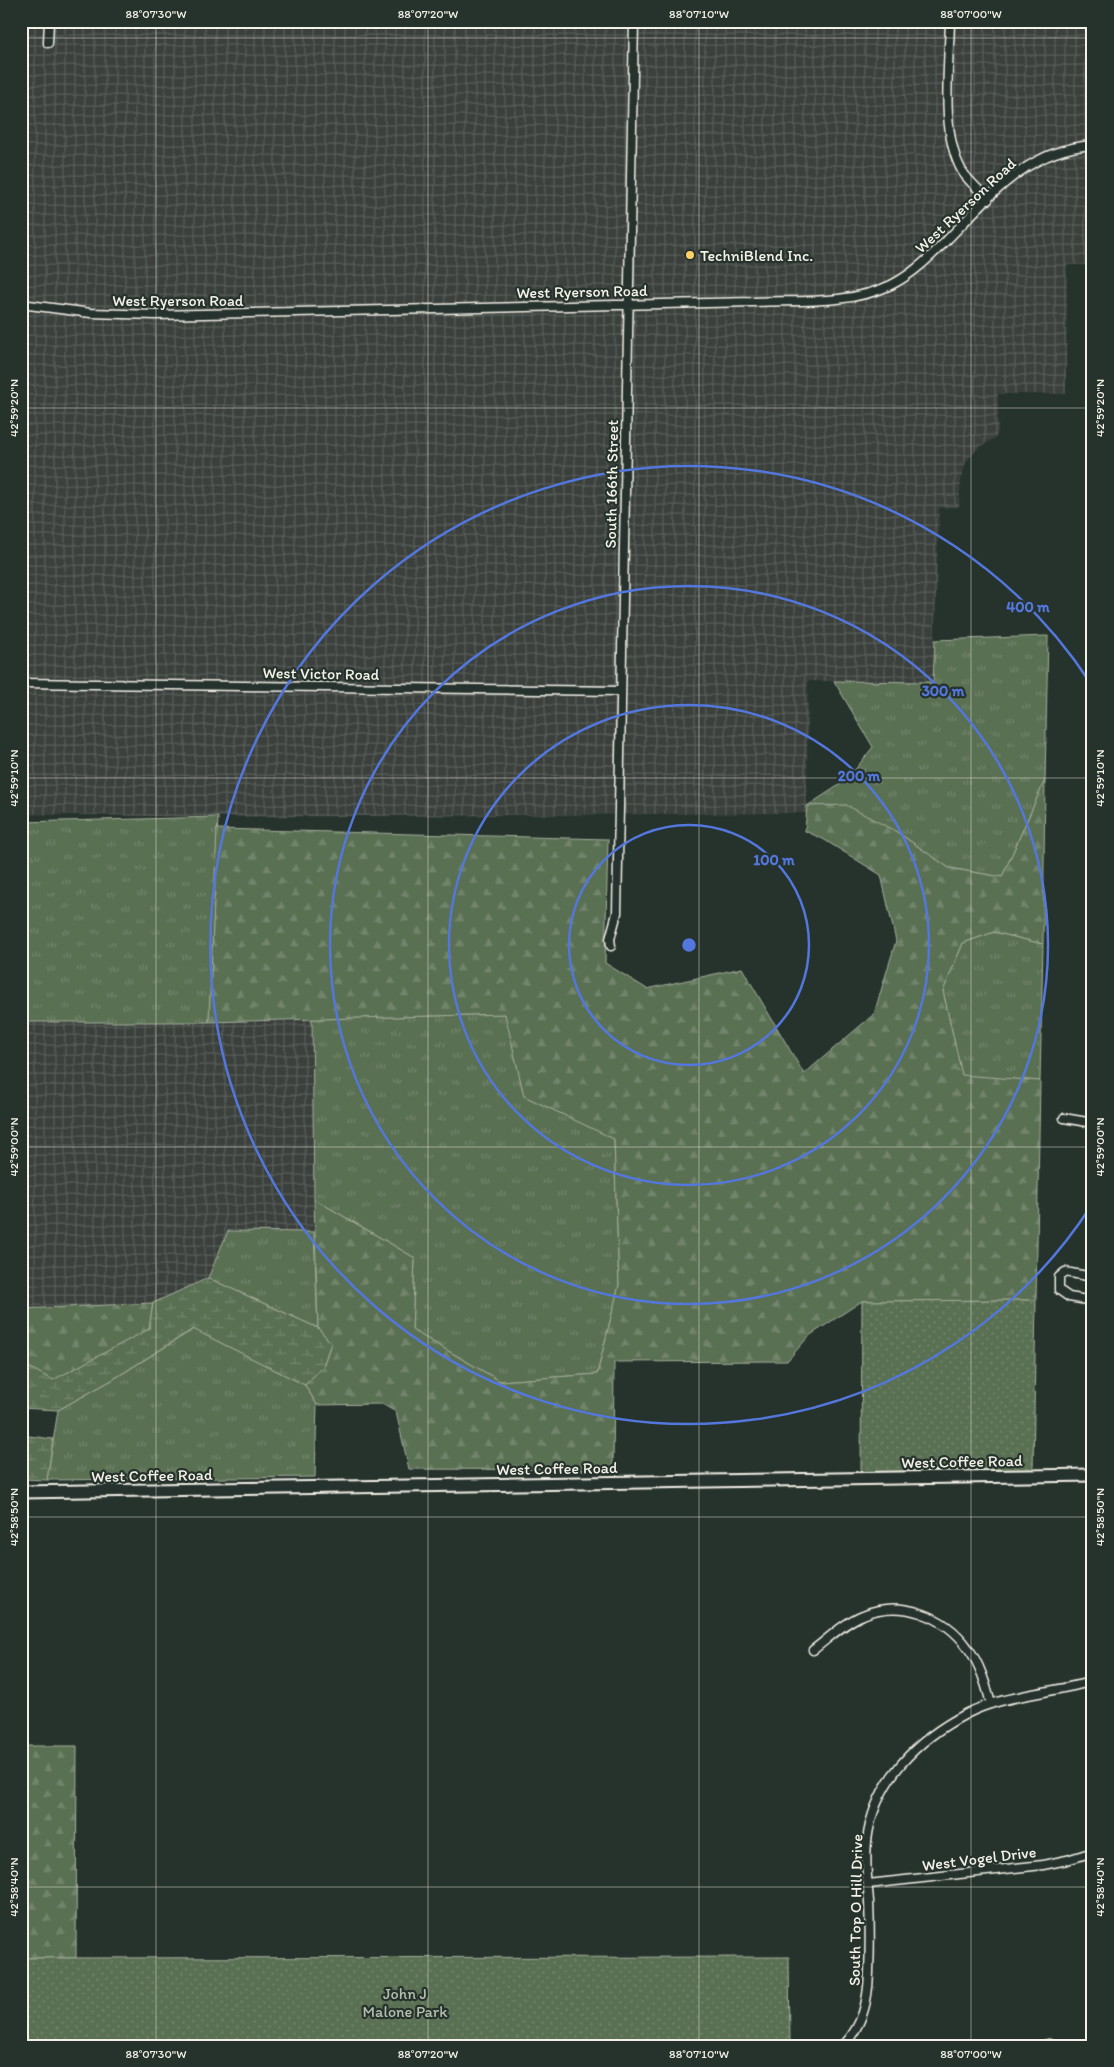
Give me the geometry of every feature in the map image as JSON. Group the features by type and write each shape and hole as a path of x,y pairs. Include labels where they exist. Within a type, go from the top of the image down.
{"street":[{"path":"48,43 49,21"},
{"name":"South 166th Street","path":"611,946 610,939 617,913 634,21"},
{"path":"950,21 950,138 963,173 988,200"},
{"name":"West Ryerson Road","path":"21,304 91,313 146,315 838,299 877,291 897,282 924,264 988,200 1016,174 1035,160 1064,149 1093,145"},
{"name":"West Victor Road","path":"21,683 621,691"},
{"path":"1064,1118 1093,1123"},
{"path":"1093,1277 1065,1272 1059,1277 1058,1290 1069,1297 1093,1301"},
{"name":"West Coffee Road","path":"21,1492 1093,1475"},
{"path":"813,1650 849,1622 863,1614 889,1609 912,1610 941,1622 968,1647 984,1680 991,1704"},
{"name":"South Top O Hill Drive","path":"843,2046 858,2026 867,2000 870,1954 866,1863 869,1831 880,1797 894,1772 914,1749 935,1733 970,1712 991,1704 1058,1691 1093,1681"},
{"name":"West Vogel Drive","path":"868,1884 1043,1865 1093,1852"},
{"path":"1040,2046 1054,2044 1061,2046"}],"shaded area":[{"path":"21,21 1093,21 1093,265 1067,265 1066,394 998,394 998,432 995,438 977,449 966,462 961,479 959,507 939,508 933,682 808,681 807,813 218,817 21,814"},
{"path":"312,1019 314,1232 228,1231 208,1278 153,1303 21,1309 21,1022 209,1022"}],"green space":[{"path":"1048,636 1045,780 1002,877 949,868 897,832 807,806 847,780 873,747 834,681 933,682 935,640"},
{"path":"1045,780 1043,944 994,932 963,943 943,991 962,1075 1040,1081 1036,1300 862,1301 809,1336 787,1361 614,1362 613,1470 409,1469 396,1412 382,1404 317,1405 305,1385 323,1366 331,1343 318,1328 314,1199 415,1258 412,1330 500,1381 597,1374 619,1285 614,1139 524,1096 505,1014 209,1022 217,829 608,839 605,963 647,989 742,968 804,1074 874,1014 896,941 881,875 823,839 805,831 807,806 846,805 897,832 949,868 1002,877"},
{"path":"218,817 209,1022 21,1022 21,822"},
{"path":"994,932 1043,944 1040,1081 962,1076 943,991 963,943"},
{"path":"506,1014 524,1096 614,1138 619,1285 597,1374 500,1381 412,1330 415,1258 314,1199 312,1019"},
{"path":"228,1231 314,1232 318,1328 208,1278"},
{"path":"208,1278 318,1328 331,1343 323,1366 305,1385 193,1329 112,1380 58,1410 21,1408 21,1363 53,1380 149,1329 153,1303"},
{"path":"1036,1300 1033,1470 861,1472 862,1301"},
{"path":"153,1303 149,1329 53,1381 21,1363 21,1309"},
{"path":"194,1329 305,1385 317,1405 315,1477 47,1480 58,1410 112,1380"},
{"path":"21,1435 53,1439 47,1480 21,1479"},
{"path":"21,1746 77,1746 76,1958 21,1958"},
{"name":"John J Malone Park","path":"789,1957 790,2046 21,2046 21,1958"}],"place":[{"name":"TechniBlend Inc.","path":"690,255"}]}
